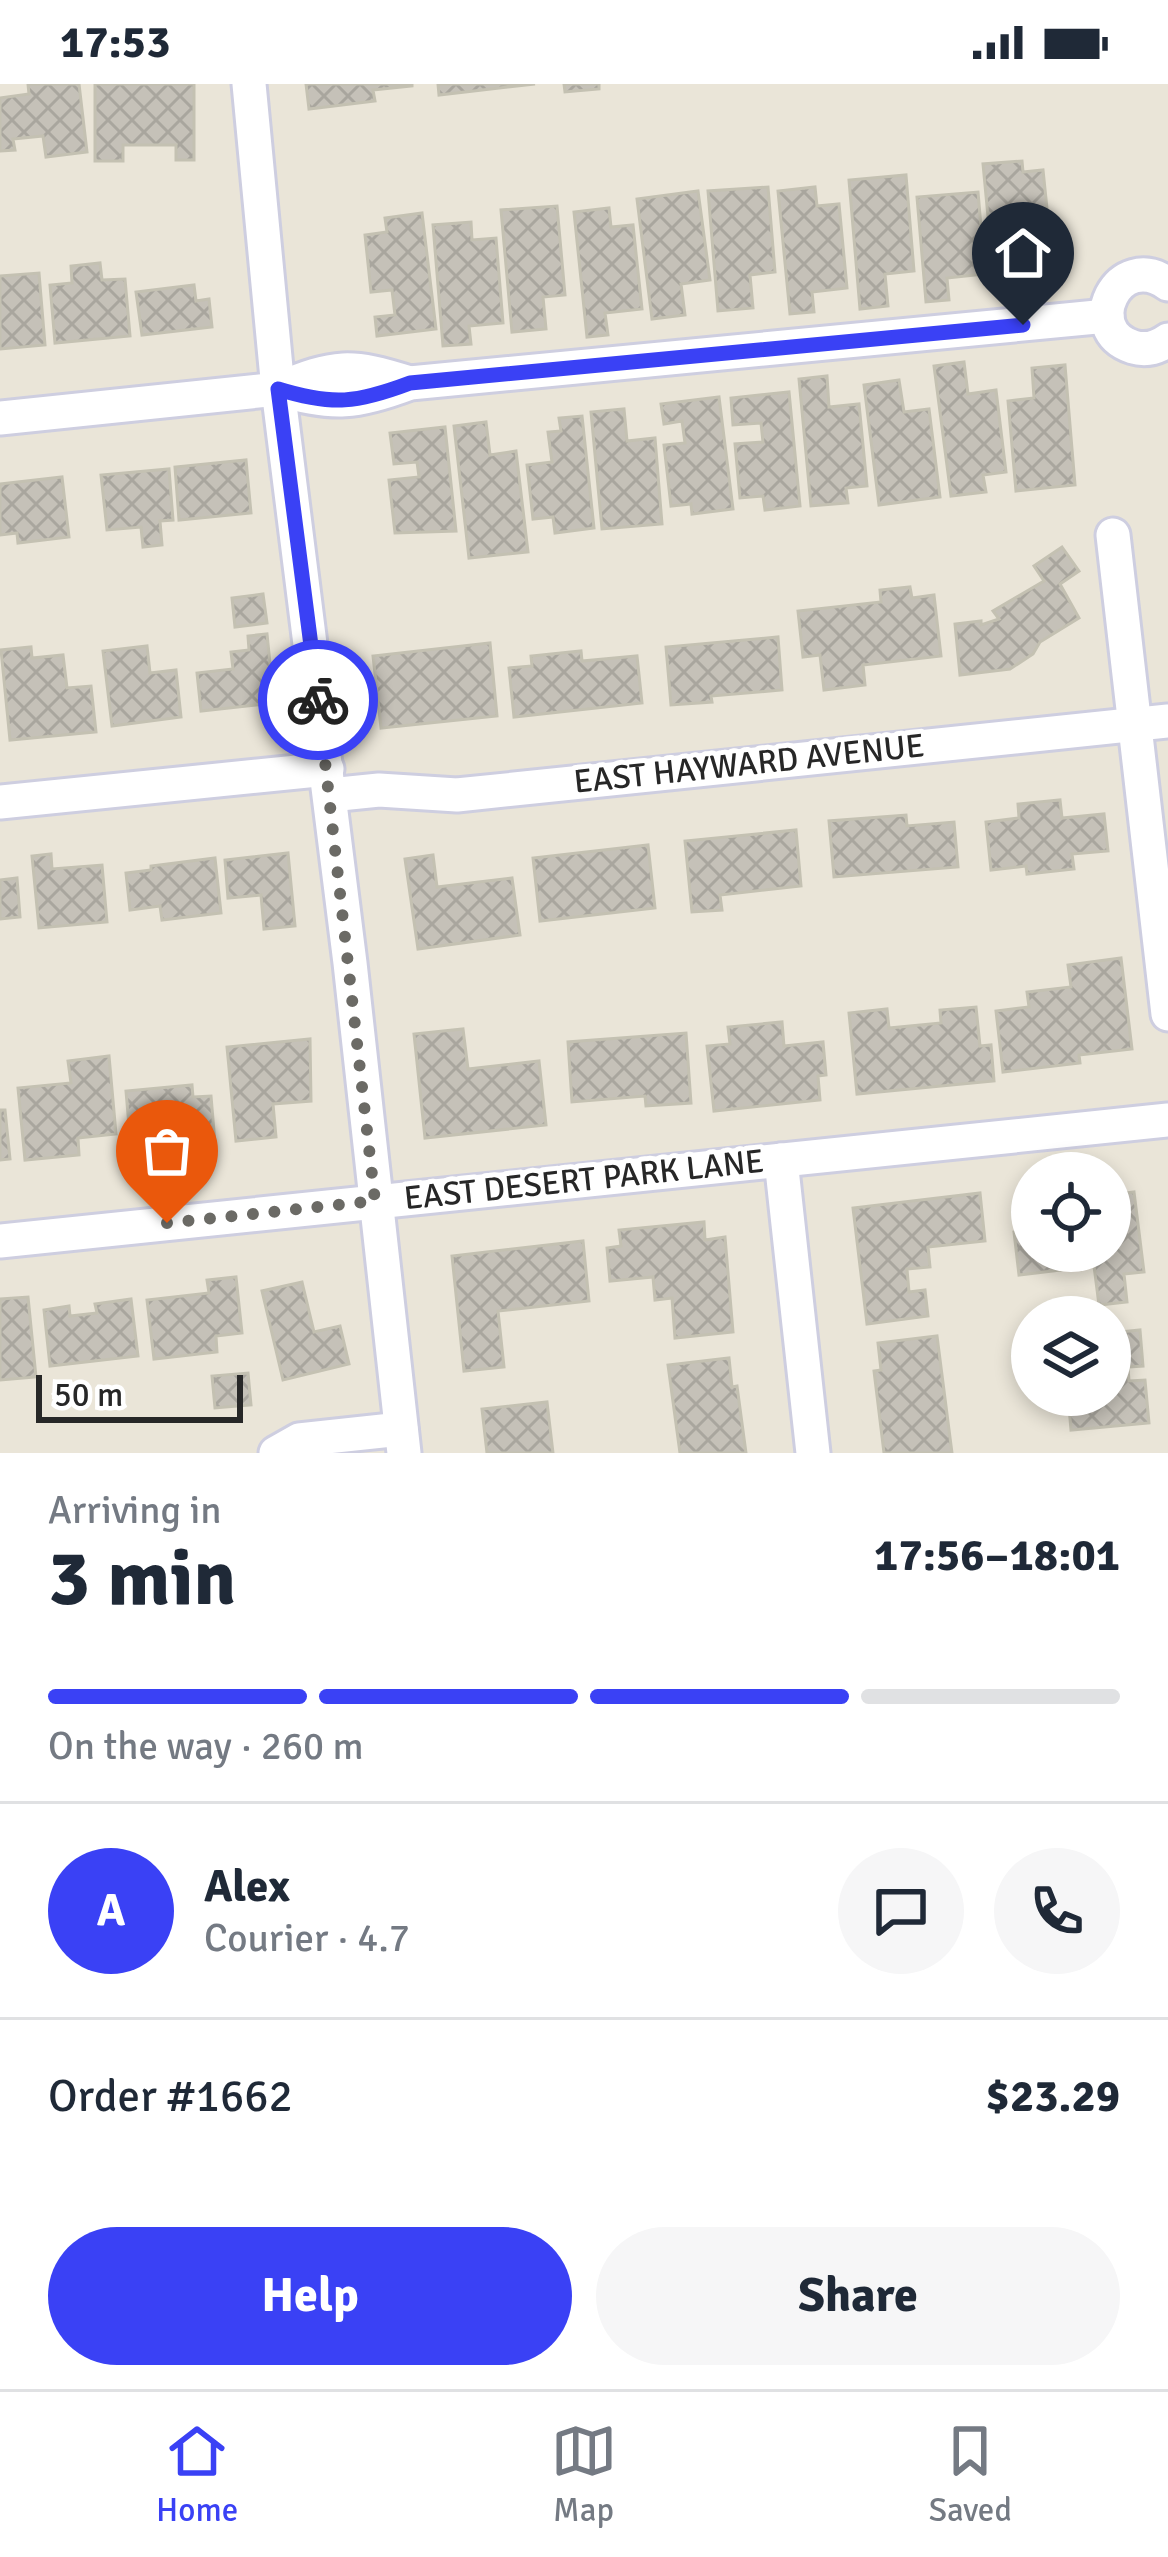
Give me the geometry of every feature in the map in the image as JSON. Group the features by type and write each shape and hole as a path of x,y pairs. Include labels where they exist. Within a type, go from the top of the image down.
{"street":[{"path":"249,84 278,389 403,1441 299,1440 277,1453"},
{"path":"1168,284 1156,275 1135,275 1116,286 1106,305 1108,327 1122,344 1142,350 1168,340"},
{"path":"0,418 278,389 321,372 361,368 410,383 1107,316"},
{"path":"1113,535 1152,723 1168,1014"},
{"name":"EAST HAYWARD AVENUE","path":"0,802 328,782 457,795 1152,723"},
{"name":"EAST DESERT PARK LANE","path":"0,1241 1168,1120"},
{"path":"781,1160 813,1453"}],"building":[{"path":"28,84 79,84 87,152 46,157 43,136 13,139 15,150 0,151 0,98 29,94"},
{"path":"95,84 194,84 194,160 176,160 176,145 123,145 123,161 95,161"},
{"path":"306,84 412,86 373,90 375,101 309,109"},
{"path":"438,84 535,84 439,95"},
{"path":"564,84 599,84 599,89 565,92"},
{"path":"1022,161 1023,172 1043,170 1049,228 1025,230 1028,258 1051,256 1052,274 994,280 983,164"},
{"path":"906,175 914,271 885,274 888,306 860,309 849,180"},
{"path":"768,187 775,272 750,275 753,308 718,311 708,191"},
{"path":"815,187 817,206 839,204 847,288 812,292 814,312 790,314 778,191"},
{"path":"698,191 710,280 681,284 685,315 652,319 637,199"},
{"path":"978,192 985,274 947,278 949,300 926,302 917,197"},
{"path":"557,206 565,295 543,297 546,329 512,332 501,210"},
{"path":"609,208 611,227 633,225 642,309 605,313 608,335 587,337 574,212"},
{"path":"422,213 436,329 377,336 375,317 395,315 392,290 371,292 365,235 387,232 385,218"},
{"path":"471,222 472,240 496,238 503,323 469,326 471,344 443,346 433,225"},
{"path":"100,263 102,280 125,279 130,336 55,343 50,285 72,283 71,266"},
{"path":"39,273 45,345 0,349 0,276"},
{"path":"194,285 196,301 209,299 212,327 142,335 136,292"},
{"path":"964,362 968,394 996,390 1006,472 983,475 986,492 951,496 934,366"},
{"path":"1065,365 1075,485 1016,491 1008,401 1034,398 1032,368"},
{"path":"827,376 829,407 859,404 867,486 846,488 848,503 811,506 799,379"},
{"path":"899,380 904,412 929,409 940,497 879,505 864,385"},
{"path":"789,392 800,506 765,510 763,496 740,498 735,444 763,442 761,423 733,425 731,398"},
{"path":"719,397 733,509 692,514 691,504 671,506 664,445 685,443 682,421 664,424 661,404"},
{"path":"624,409 627,441 655,438 662,524 602,529 591,412"},
{"path":"582,416 594,528 555,533 553,517 533,519 527,465 552,462 548,432 561,431 559,418"},
{"path":"486,422 490,455 516,451 528,552 469,558 454,426"},
{"path":"445,427 456,531 395,533 389,480 419,477 417,462 394,464 390,433"},
{"path":"246,460 251,513 179,520 175,467"},
{"path":"169,469 173,520 160,521 162,545 143,547 141,527 107,530 101,475"},
{"path":"62,477 69,537 18,543 17,533 0,535 0,484"},
{"path":"1062,547 1079,571 1060,584 1079,618 1040,642 1033,654 1010,669 960,675 955,624 981,621 981,625 999,619 993,611 1044,581 1034,566"},
{"path":"910,587 912,598 934,595 941,656 863,665 865,685 824,690 820,655 803,657 798,611 881,602 880,590"},
{"path":"263,594 267,623 235,627 232,598"},
{"path":"267,634 274,703 201,711 197,673 233,669 231,652 249,650 248,636"},
{"path":"778,637 782,690 671,705 666,647"},
{"path":"490,643 497,716 381,728 373,656"},
{"path":"147,646 150,673 176,670 181,717 112,726 103,651"},
{"path":"31,647 32,658 63,655 67,688 91,686 96,732 10,740 1,650"},
{"path":"581,651 582,661 637,656 642,703 514,717 509,668 532,666 531,656"},
{"path":"1060,800 1062,818 1104,814 1108,851 1072,854 1074,869 1027,874 1026,866 991,870 986,822 1019,818 1018,804"},
{"path":"906,815 907,826 954,822 958,867 834,877 829,821"},
{"path":"796,830 801,886 720,895 722,910 692,912 685,841"},
{"path":"648,845 655,908 540,921 533,858"},
{"path":"288,853 295,926 264,929 261,895 228,898 225,860"},
{"path":"51,854 52,869 102,865 107,922 39,928 32,856"},
{"path":"433,855 437,887 512,878 520,935 418,949 405,859"},
{"path":"215,858 221,913 162,920 160,906 130,910 126,873"},
{"path":"17,878 20,917 0,919 0,880"},
{"path":"1121,958 1132,1049 1079,1055 1080,1063 1003,1072 996,1011 1029,1007 1027,992 1071,987 1068,965"},
{"path":"976,1007 980,1046 991,1045 994,1081 857,1094 849,1013 887,1009 889,1028 941,1023 940,1010"},
{"path":"782,1022 784,1046 823,1042 826,1075 818,1076 820,1100 714,1111 707,1046 730,1044 728,1027"},
{"path":"463,1029 468,1069 539,1061 546,1125 425,1138 414,1034"},
{"path":"686,1033 691,1103 646,1106 645,1096 572,1102 568,1042"},
{"path":"310,1039 311,1101 273,1104 276,1137 236,1141 227,1047"},
{"path":"109,1056 116,1134 78,1138 79,1155 25,1160 18,1088 71,1083 68,1061"},
{"path":"192,1085 193,1097 211,1096 215,1143 131,1150 126,1091"},
{"path":"0,1110 5,1110 10,1159 0,1160"},
{"path":"1131,1192 1144,1272 1124,1274 1126,1296 1098,1296 1095,1272 1131,1272"},
{"path":"980,1193 985,1241 928,1247 930,1267 907,1269 909,1292 925,1290 928,1316 867,1324 853,1208"},
{"path":"704,1222 705,1240 725,1237 733,1332 675,1338 672,1298 655,1300 653,1277 610,1281 607,1248 621,1246 619,1230"},
{"path":"583,1241 589,1301 498,1311 504,1367 464,1371 452,1256"},
{"path":"236,1277 242,1333 216,1336 217,1352 154,1359 147,1300 209,1293 207,1280"},
{"path":"302,1282 314,1332 340,1326 349,1364 283,1380 262,1291"},
{"path":"28,1297 36,1377 0,1380 0,1299"},
{"path":"131,1299 138,1356 50,1366 44,1310 69,1306 70,1316 97,1313 95,1304"},
{"path":"1140,1330 1143,1366 1131,1367 1131,1331"},
{"path":"937,1336 952,1453 884,1453 874,1371 881,1370 878,1343"},
{"path":"729,1358 746,1453 680,1453 668,1365"},
{"path":"248,1373 251,1405 215,1408 212,1376"},
{"path":"1145,1380 1149,1423 1071,1430 1070,1416 1131,1416 1131,1381"},
{"path":"547,1402 553,1453 487,1453 482,1409"}],"way so far":[{"path":"167,1223 375,1201 318,700"}],"route":[{"path":"318,700 278,389 321,402 363,400 410,383 1023,325"}]}
